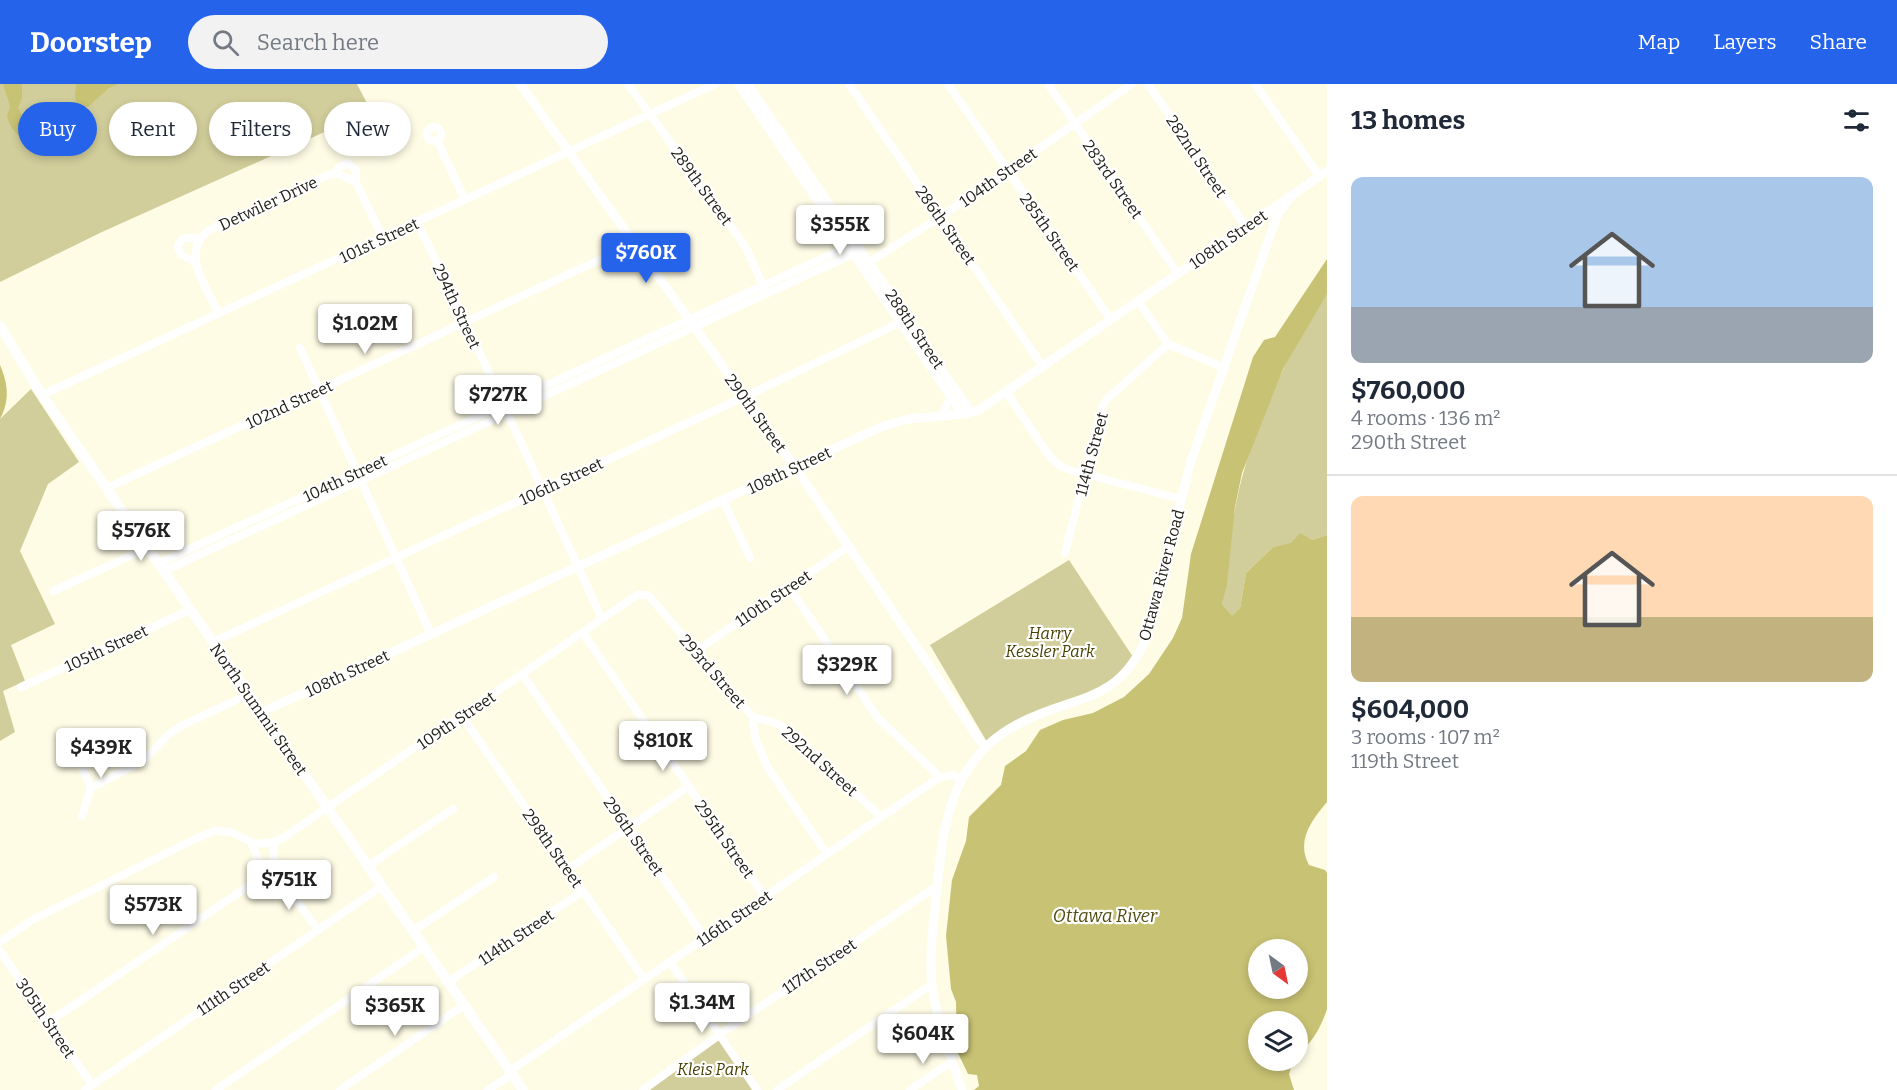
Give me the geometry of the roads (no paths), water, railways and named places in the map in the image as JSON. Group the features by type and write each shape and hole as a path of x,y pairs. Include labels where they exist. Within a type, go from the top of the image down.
{"main road":[{"name":"North Summit Street","path":"0,326 42,395 523,1090"}],"street":[{"name":"290th Street","path":"520,84 795,467 985,748"},
{"name":"289th Street","path":"628,84 740,239 767,294"},
{"name":"101st Street","path":"42,395 715,84"},
{"name":"288th Street","path":"738,84 776,132"},
{"name":"288th Street","path":"748,84 776,132 852,247 866,264 967,413"},
{"name":"286th Street","path":"849,84 1043,367"},
{"name":"285th Street","path":"948,84 1111,320"},
{"name":"283rd Street","path":"1048,84 1178,274"},
{"name":"104th Street","path":"866,264 1132,84"},
{"name":"282nd Street","path":"1148,84 1246,227"},
{"path":"1255,84 1323,174"},
{"path":"437,140 465,200"},
{"path":"336,174 338,168 347,164 356,170 356,182 383,238"},
{"name":"Ottawa River Road","path":"962,1090 937,1013 932,984 937,886 946,817 961,779 985,748 1015,725 1049,709 1098,693 1114,684 1137,658 1144,641 1197,443 1226,368 1271,218 1291,196 1323,174"},
{"name":"Detwiler Drive","path":"196,265 181,255 178,247 181,239 186,237 197,242 209,230 328,175 348,177 356,182"},
{"name":"108th Street","path":"262,712 898,421 979,410 1246,227 1271,218"},
{"name":"294th Street","path":"417,222 602,619"},
{"path":"197,242 196,265 219,314"},
{"name":"102nd Street","path":"107,488 634,244"},
{"name":"104th Street","path":"261,522 357,472 601,365 691,323 763,285 852,247"},
{"name":"104th Street","path":"691,323 767,294 852,247"},
{"path":"1138,301 1168,344 1226,368"},
{"name":"288th Street","path":"904,321 950,397 967,413"},
{"name":"106th Street","path":"213,642 904,321"},
{"name":"114th Street","path":"1065,553 1102,407 1107,399 1168,344"},
{"path":"300,348 431,634"},
{"path":"1006,392 1050,457 1059,465 1069,470 1181,499"},
{"path":"942,416 950,397"},
{"name":"104th Street","path":"162,567 261,522 360,481 435,446 504,409"},
{"path":"431,438 435,446"},
{"path":"723,500 750,558"},
{"name":"110th Street","path":"696,651 849,546"},
{"path":"53,591 148,548"},
{"path":"789,587 873,711 940,777 953,776 961,779"},
{"name":"109th Street","path":"274,842 637,595"},
{"name":"293rd Street","path":"637,595 648,596 753,717 755,738 768,768 827,854"},
{"name":"105th Street","path":"21,687 190,610"},
{"name":"295th Street","path":"583,633 765,897"},
{"name":"296th Street","path":"522,674 705,938"},
{"path":"91,788 144,760 169,734 181,726 249,694"},
{"name":"298th Street","path":"462,716 644,980"},
{"name":"292nd Street","path":"753,717 776,723 793,734 881,817"},
{"path":"72,744 91,788 82,816"},
{"name":"116th Street","path":"488,1090 940,777"},
{"path":"568,869 688,786"},
{"path":"368,866 453,809"},
{"path":"0,942 32,920 214,831 231,832 255,844 274,842 273,856 280,878 318,930"},
{"path":"251,842 258,859 257,880"},
{"path":"49,1022 257,880 268,877 280,878"},
{"path":"413,931 494,877"},
{"name":"111th Street","path":"88,1088 382,886"},
{"name":"117th Street","path":"643,1090 719,1035 937,886"},
{"name":"114th Street","path":"448,982 583,891"},
{"path":"216,1090 424,947"},
{"name":"305th Street","path":"0,951 49,1022 88,1088"},
{"path":"670,962 758,1090"},
{"path":"777,1090 932,984"},
{"path":"340,1090 464,1005"},
{"path":"909,1090 952,1061"}],"water":[{"path":"3,84 22,84 22,98 18,102 18,134 8,120 10,105"},
{"path":"76,84 118,84 109,88 94,102 76,102"},
{"name":"Ottawa River","path":"1327,259 1327,294 1283,369 1242,473 1235,507 1227,584 1222,604 1232,616 1240,608 1246,573 1273,547 1291,543 1300,533 1312,540 1327,535 1327,802 1307,832 1304,848 1309,865 1325,870 1327,873 1327,1009 1325,1015 1308,1043 1308,1011 1248,1011 1248,1071 1290,1071 1294,1090 974,1090 979,1086 977,1075 968,1074 957,1051 956,1002 951,989 946,936 952,880 966,841 969,817 1001,785 1005,766 1026,751 1040,730 1063,720 1093,713 1124,697 1149,674 1173,638 1182,618 1191,554 1253,357 1264,340 1275,337"},
{"path":"0,365 5,379 7,399 0,419"}],"park label":[{"name":"Harry Kessler Park","path":"1050,642"},
{"name":"Kleis Park","path":"713,1069"}]}
